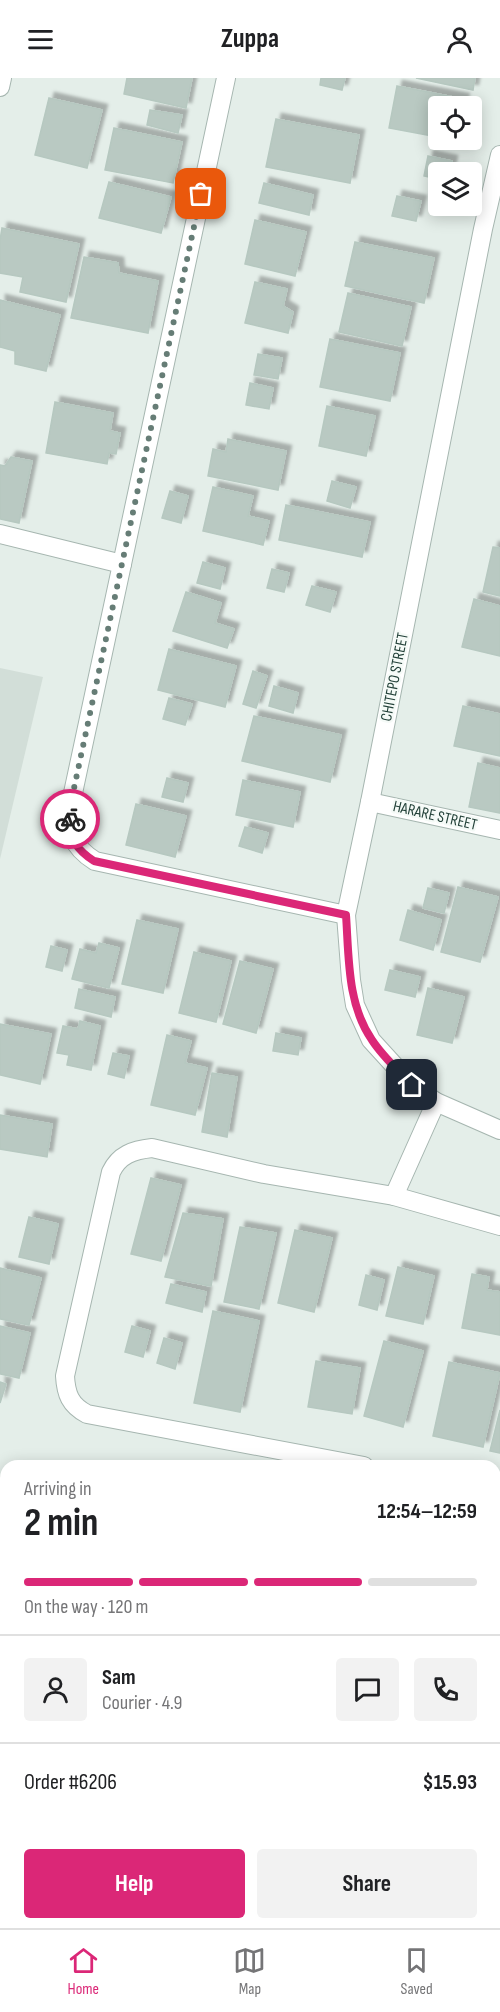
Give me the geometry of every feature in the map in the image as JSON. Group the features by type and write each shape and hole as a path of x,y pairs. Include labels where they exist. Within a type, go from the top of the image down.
{"street":[{"path":"0,87 2,78"},
{"path":"226,78 70,807 70,825 74,841 81,852 94,861 346,915"},
{"name":"CHITEPO STREET","path":"500,155 491,230 346,915 355,1005 371,1040 412,1085 436,1102 500,1130"},
{"path":"0,534 122,564"},
{"name":"HARARE STREET","path":"370,801 500,830"},
{"path":"394,1196 436,1102"},
{"path":"332,1460 87,1414 77,1409 71,1402 66,1392 64,1376 111,1172 116,1162 128,1153 152,1148 264,1174 394,1196 500,1226"}],"shaded area":[{"path":"0,668 43,677 0,859"}],"building":[{"path":"127,78 192,78 186,108 124,94"},
{"path":"321,78 345,78 342,90 320,85"},
{"path":"416,78 475,78 473,90"},
{"path":"397,86 449,96 428,96 428,135 389,128"},
{"path":"49,98 102,110 87,168 35,155"},
{"path":"150,110 182,115 178,133 147,125"},
{"path":"276,119 359,135 350,183 266,167"},
{"path":"114,128 182,142 173,183 105,170"},
{"path":"428,156 452,161 428,162 428,177 424,176"},
{"path":"109,182 171,197 161,233 99,218"},
{"path":"264,183 313,195 309,215 259,203"},
{"path":"397,196 421,201 416,221 392,216"},
{"path":"255,220 306,232 295,276 245,264"},
{"path":"2,228 79,244 66,302 20,292 23,277 0,273"},
{"path":"355,242 434,258 424,303 345,286"},
{"path":"84,257 118,263 119,273 158,281 148,333 71,318"},
{"path":"255,282 287,289 283,306 293,312 288,333 245,323"},
{"path":"348,293 411,307 402,346 339,332"},
{"path":"0,300 60,315 46,371 15,364 15,351 0,347"},
{"path":"330,339 400,353 390,401 320,387"},
{"path":"258,354 282,358 278,379 254,375"},
{"path":"250,383 273,388 269,409 246,405"},
{"path":"55,402 113,413 110,431 120,433 116,454 109,453 107,464 46,453"},
{"path":"327,406 375,416 366,456 319,446"},
{"path":"228,439 286,451 278,490 208,476 213,449 226,452"},
{"path":"11,457 32,461 19,523 0,519 0,465 5,466"},
{"path":"332,481 356,487 350,508 327,501"},
{"path":"213,487 253,496 248,516 269,521 263,545 203,531"},
{"path":"170,491 188,496 181,523 162,518"},
{"path":"286,505 370,522 362,557 279,540"},
{"path":"493,547 500,548 500,596 483,592"},
{"path":"203,562 225,568 220,589 197,583"},
{"path":"272,569 289,573 284,592 267,588"},
{"path":"312,586 336,592 330,612 306,605"},
{"path":"186,592 221,603 215,623 234,629 227,648 173,631"},
{"path":"474,599 500,606 500,656 462,647"},
{"path":"169,649 236,666 225,707 158,690"},
{"path":"253,671 267,676 256,708 243,704"},
{"path":"274,686 298,693 293,713 269,706"},
{"path":"169,698 192,704 185,725 163,719"},
{"path":"463,706 500,714 500,756 454,746"},
{"path":"254,716 341,735 330,782 242,761"},
{"path":"478,763 500,768 500,813 469,807"},
{"path":"167,778 188,783 183,802 162,797"},
{"path":"243,780 300,792 293,827 236,815"},
{"path":"136,804 186,816 175,857 126,845"},
{"path":"245,827 268,833 262,853 239,846"},
{"path":"458,887 498,897 480,962 441,952"},
{"path":"428,888 449,893 444,913 423,908"},
{"path":"408,910 441,920 433,950 400,940"},
{"path":"137,920 178,929 163,993 122,984"},
{"path":"99,943 119,948 109,988 72,979 80,949 96,953"},
{"path":"51,946 67,950 62,971 46,967"},
{"path":"194,952 231,961 216,1022 179,1013"},
{"path":"240,961 273,969 256,1033 223,1024"},
{"path":"390,970 420,977 415,997 385,990"},
{"path":"428,988 464,997 452,1043 417,1035"},
{"path":"79,989 115,997 111,1017 75,1008"},
{"path":"80,1021 100,1026 91,1070 67,1065 69,1055 57,1053 63,1026 78,1029"},
{"path":"0,1024 51,1034 40,1084 0,1075"},
{"path":"276,1033 301,1038 298,1055 273,1051"},
{"path":"167,1035 191,1041 185,1063 207,1068 195,1115 151,1105"},
{"path":"113,1053 129,1056 124,1078 108,1074"},
{"path":"212,1073 237,1077 227,1137 202,1132"},
{"path":"0,1115 52,1124 47,1157 0,1149"},
{"path":"151,1178 181,1185 161,1261 131,1254"},
{"path":"183,1213 223,1219 211,1286 165,1277"},
{"path":"29,1217 58,1224 49,1264 19,1257"},
{"path":"240,1227 276,1233 259,1309 224,1302"},
{"path":"295,1230 332,1238 314,1312 278,1303"},
{"path":"398,1267 434,1276 423,1324 386,1316"},
{"path":"0,1268 41,1278 29,1325 0,1319"},
{"path":"472,1274 489,1277 487,1290 500,1292 500,1335 462,1328"},
{"path":"366,1275 384,1280 377,1310 359,1305"},
{"path":"171,1284 206,1292 202,1312 166,1303"},
{"path":"213,1311 259,1321 240,1412 194,1403"},
{"path":"0,1326 30,1333 19,1378 0,1374"},
{"path":"132,1326 150,1331 143,1357 125,1352"},
{"path":"164,1338 182,1343 175,1369 157,1363"},
{"path":"384,1341 423,1351 403,1427 364,1416"},
{"path":"316,1361 360,1368 352,1414 308,1407"},
{"path":"449,1362 500,1373 483,1447 433,1436"},
{"path":"0,1382 6,1384 0,1403"},
{"path":"500,1410 500,1453 490,1451"}],"way so far":[{"path":"70,819 70,807 201,194"}],"route":[{"path":"70,819 74,841 81,852 94,861 346,915 355,1005 371,1040 412,1085"}]}
